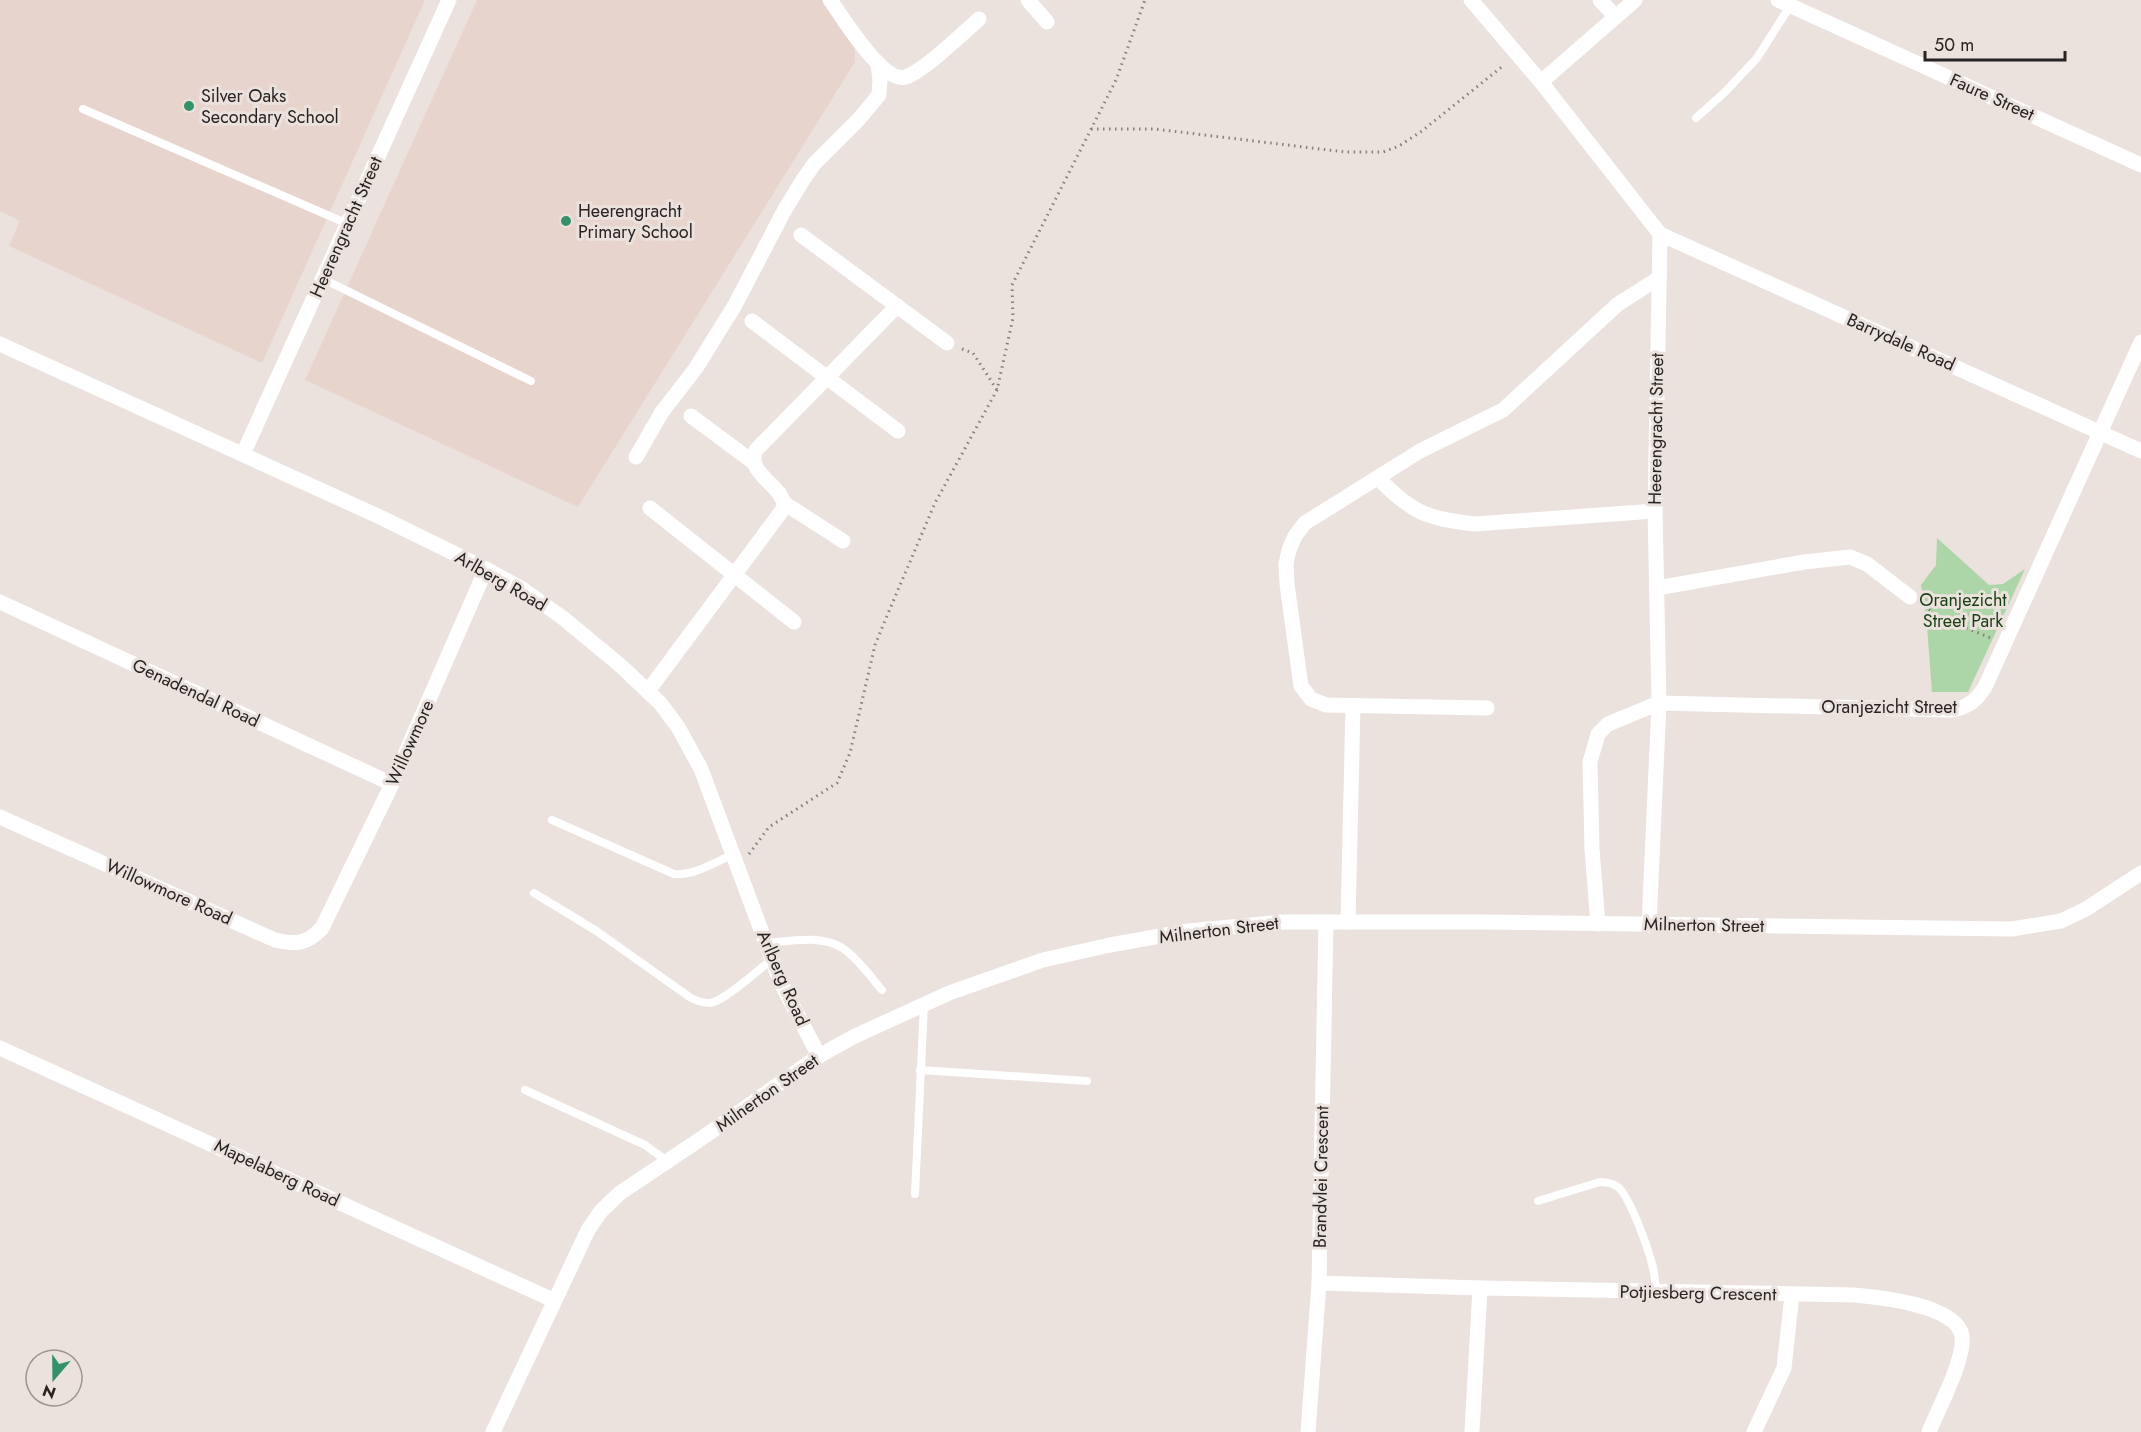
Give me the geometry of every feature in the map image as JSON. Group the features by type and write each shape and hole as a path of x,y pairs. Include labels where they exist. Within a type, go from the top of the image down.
{"street":[{"name":"Heerengracht Street","path":"243,454 449,0"},
{"path":"830,0 878,64 895,76 905,77 921,68 979,19"},
{"path":"1028,0 1047,22"},
{"path":"1471,0 1541,82 1660,234"},
{"path":"1600,0 1615,16"},
{"path":"1541,82 1635,0"},
{"name":"Faure Street","path":"1784,3 2141,165"},
{"path":"636,457 662,412 696,368 735,305 784,211 803,180 814,164 859,119 879,95 878,64"},
{"name":"Heerengracht Street","path":"1649,924 1659,703 1655,511 1660,234"},
{"name":"Barrydale Road","path":"1660,234 2141,451"},
{"path":"801,235 947,343"},
{"path":"1487,708 1353,706 1317,703 1311,699 1301,686 1287,584 1286,564 1289,550 1295,536 1305,523 1420,452 1503,410 1618,304 1659,278"},
{"path":"753,462 756,450 897,306"},
{"path":"752,321 898,431"},
{"name":"Oranjezicht Street","path":"1659,703 1960,709 1971,704 1980,695 2005,642 2141,342"},
{"name":"Arlberg Road","path":"0,344 380,517 486,569 524,590 563,618 648,691 678,727 701,769 780,981 819,1056"},
{"path":"691,416 753,462 784,503 843,541"},
{"path":"1379,479 1409,507 1428,517 1447,521 1475,524 1655,511"},
{"path":"648,691 783,509 784,503"},
{"path":"650,508 794,622"},
{"path":"1657,588 1804,562 1850,557 1867,564 1910,597"},
{"name":"Willowmore","path":"329,915 392,784 486,569"},
{"name":"Genadendal Road","path":"0,602 392,784"},
{"path":"1598,924 1589,798 1592,752 1602,729 1659,703"},
{"path":"1348,922 1353,706"},
{"name":"Willowmore Road","path":"0,817 275,940 297,944 307,941 322,928 329,915"},
{"name":"Milnerton Street","path":"493,1432 553,1300 588,1230 600,1211 620,1193 819,1056 853,1037 924,1004 1043,960 1110,945 1239,925 1326,922 2012,929 2061,921 2086,909 2141,873"},
{"name":"Brandvlei Crescent","path":"1308,1432 1319,1283 1326,922"},
{"name":"Mapelaberg Road","path":"0,1048 553,1300"},
{"name":"Potjiesberg Crescent","path":"1319,1283 1884,1297 1935,1312 1955,1323 1962,1334 1959,1357 1929,1432"},
{"path":"1472,1432 1480,1288"},
{"path":"1754,1432 1784,1368 1792,1295"}],"lane":[{"path":"1696,118 1724,93 1757,58 1784,3"},
{"path":"83,109 348,224"},
{"path":"323,279 531,381"},
{"path":"552,820 674,874 683,875 736,861"},
{"path":"534,893 595,930 700,1002 711,1003 722,999 772,959"},
{"path":"765,943 815,940 842,948 882,990"},
{"path":"915,1194 924,1004"},
{"path":"920,1070 1087,1081"},
{"path":"525,1090 645,1145 667,1161"},
{"path":"1538,1201 1600,1182 1617,1186 1623,1192 1653,1265 1656,1292"}],"path":[{"path":"736,861 770,827 837,783 850,753 875,645 889,610 935,503 997,390 1013,318 1012,285 1116,80 1145,0"},
{"path":"1090,129 1155,129 1345,152 1383,152 1399,146 1422,131 1517,54"},
{"path":"947,343 973,353 997,390"},
{"path":"1910,597 1939,617 2005,642"}],"shaded area":[{"name":"Silver Oaks Secondary School","path":"0,0 425,0 262,363 9,246 20,221 0,211"},
{"name":"Heerengracht Primary School","path":"477,0 824,0 854,38 855,62 578,507 305,380"}],"green space":[{"name":"Oranjezicht Street Park","path":"1937,538 1989,585 2003,584 2025,569 1968,692 1932,692 1926,614 1921,585 1936,565"}],"place":[{"name":"Silver Oaks Secondary School","path":"189,106"},
{"name":"Heerengracht Primary School","path":"566,221"}]}
